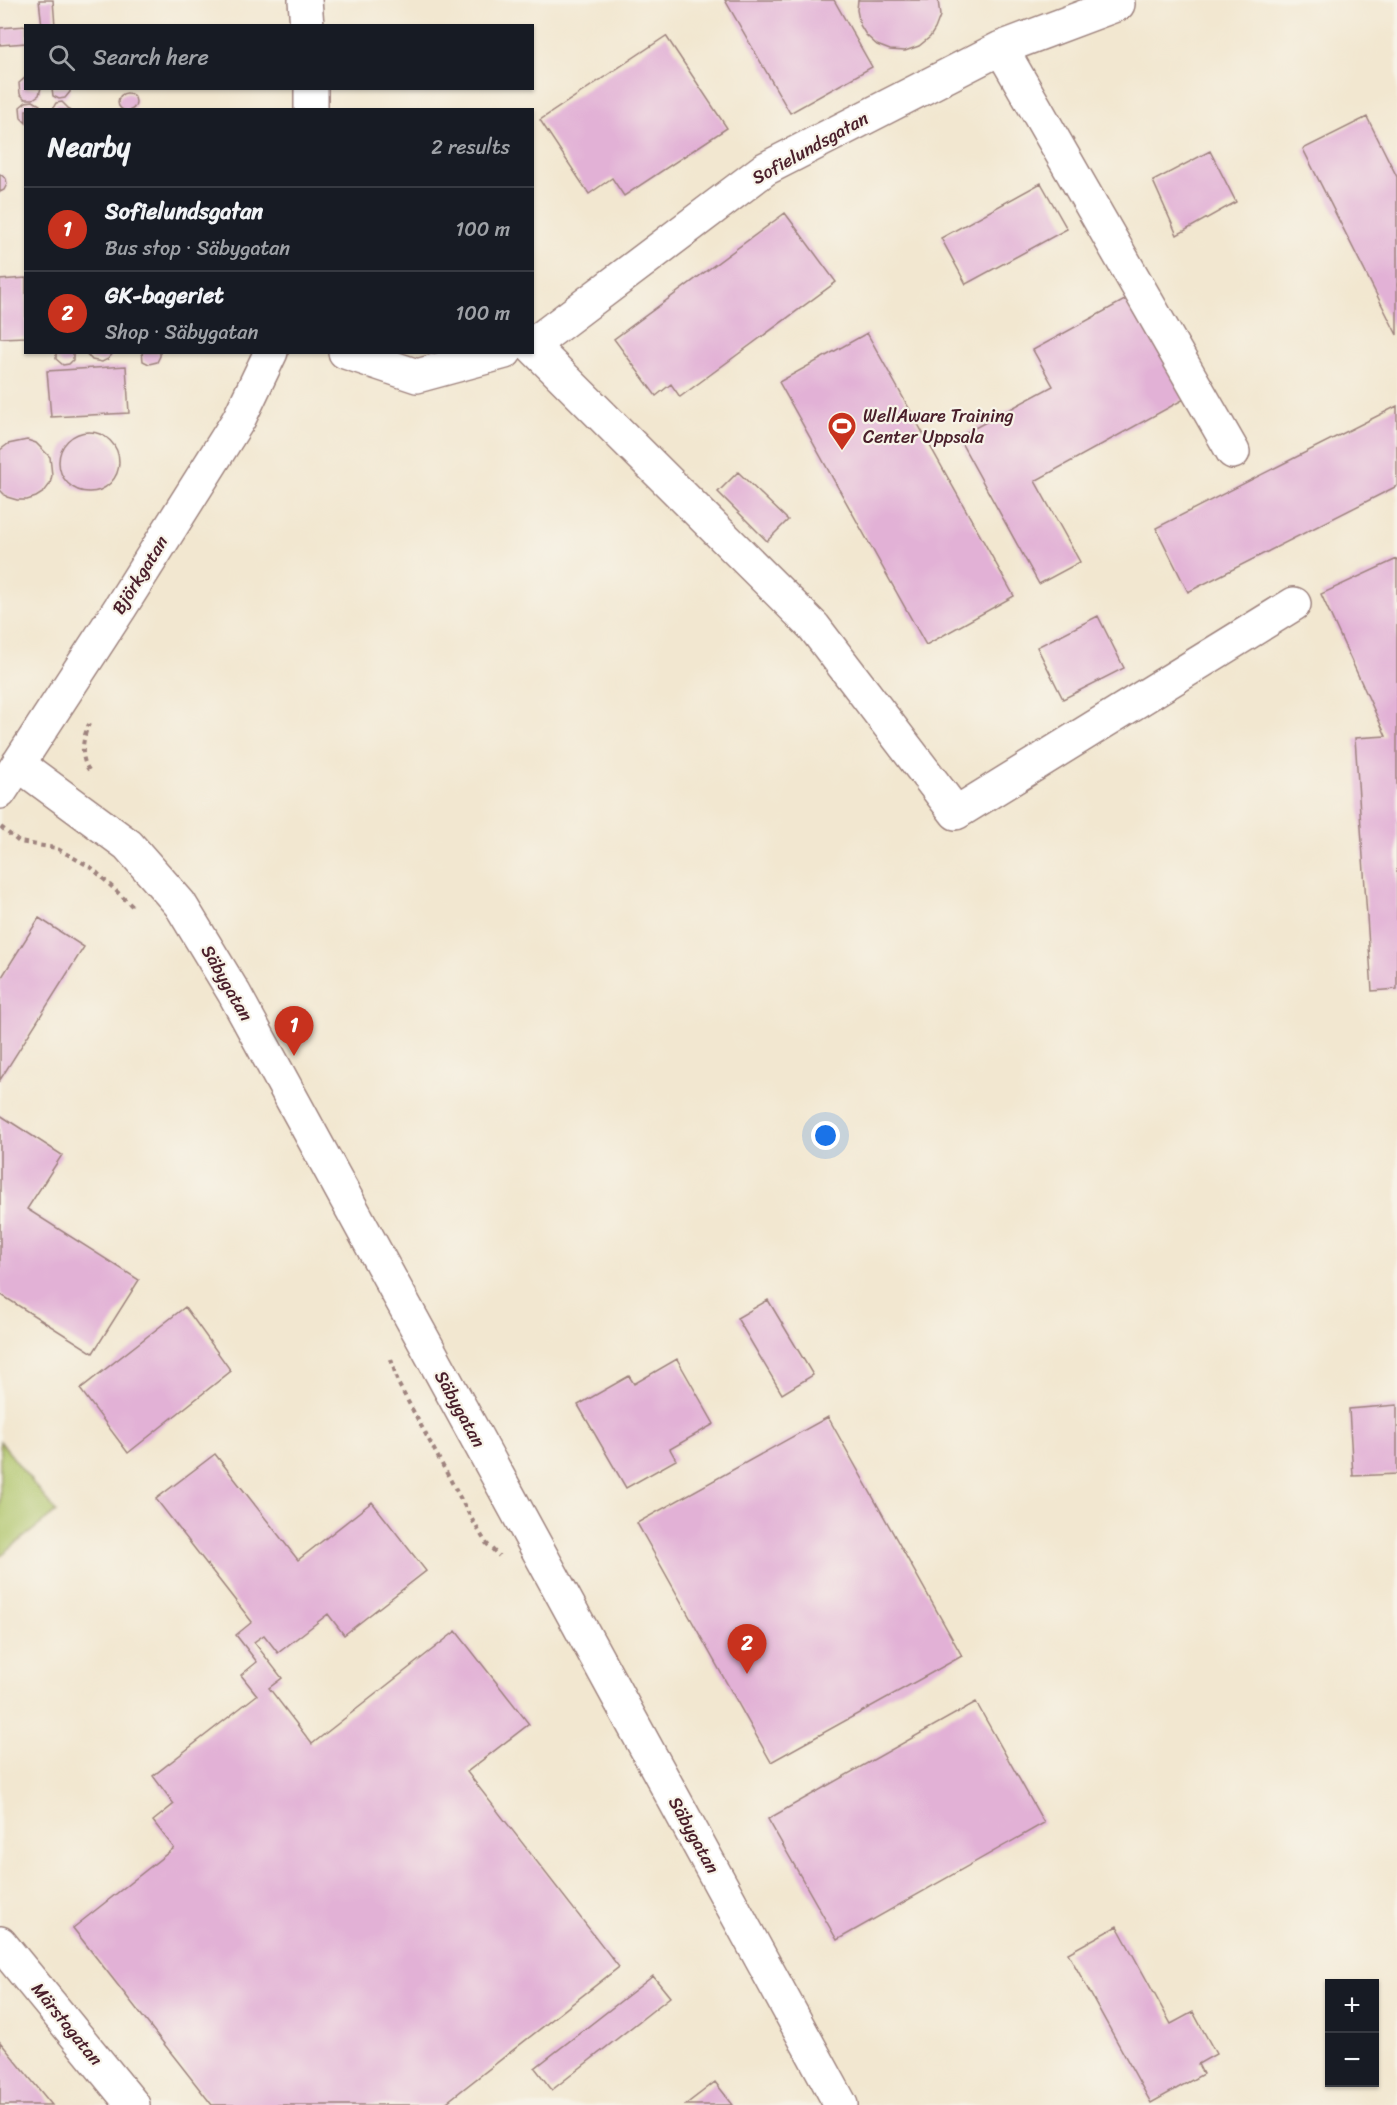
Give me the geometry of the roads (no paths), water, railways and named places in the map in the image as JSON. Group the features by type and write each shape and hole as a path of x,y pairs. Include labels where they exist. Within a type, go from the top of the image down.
{"street":[{"path":"305,0 307,24"},
{"name":"Sofielundsgatan","path":"534,344 765,169 1000,48 1118,4"},
{"path":"1000,48 1233,452"},
{"path":"310,90 311,108"},
{"path":"534,348 814,627 956,813 1294,604"},
{"name":"Björkgatan","path":"0,792 120,608 232,429 270,354"},
{"path":"351,354 417,376 498,354"},
{"name":"Säbygatan","path":"18,764 128,845 180,904 234,993 841,2105"},
{"name":"Märstagatan","path":"0,1943 134,2105"}],"place":[{"name":"WellAware Training Center Uppsala","path":"842,452"},
{"name":"Sofielundsgatan","path":"294,1056"},
{"name":"GK-bageriet","path":"747,1674"}]}
